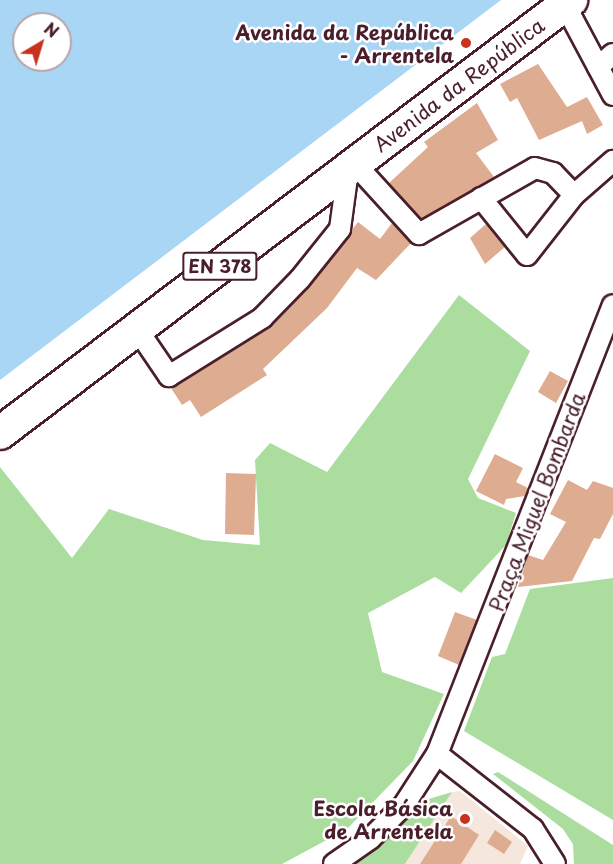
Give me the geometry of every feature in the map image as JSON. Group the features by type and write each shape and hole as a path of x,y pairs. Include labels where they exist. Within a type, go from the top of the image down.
{"main road":[{"name":"Avenida da República","path":"0,433 568,2"}],"street":[{"path":"568,2 605,61 613,95"},
{"path":"482,198 527,255 574,195 613,161"},
{"path":"351,167 419,234 529,169 549,170 574,195"},
{"path":"137,329 169,376 262,318 300,279 340,229 351,167"},
{"name":"Praça Miguel Bombarda","path":"334,864 370,839 404,805 437,754 491,622 613,305"},
{"path":"437,754 533,829 555,864"}],"shaded area":[{"name":"Escola Básica de Arrentela","path":"460,791 528,846 520,864 405,864 452,792"}],"green space":[{"path":"459,295 530,351 468,479 478,498 516,513 506,545 461,593 435,577 368,613 382,672 444,694 413,761 347,829 282,864 0,864 0,467 72,558 109,509 203,540 260,545 255,460 270,443 327,472"},
{"path":"613,578 613,820 464,731 492,657 505,654 530,589"},
{"path":"498,772 613,845 613,864 574,864 573,844 563,829 493,774"},
{"path":"452,792 405,864 353,864 385,840 422,801"}],"water":[{"path":"0,0 501,0 0,380"}],"building":[{"path":"538,64 567,107 587,97 603,125 587,134 582,121 539,140 517,98 510,102 500,84"},
{"path":"477,103 498,140 476,153 494,177 421,219 389,183 428,147 424,142"},
{"path":"358,222 380,239 392,223 411,243 376,280 357,268 327,308 263,369 267,375 201,417 190,400 182,405 171,388 271,326 309,286"},
{"path":"486,224 505,247 485,264 470,238"},
{"path":"550,371 568,381 556,403 538,392"},
{"path":"495,454 523,468 516,482 528,488 525,496 506,499 504,505 476,491"},
{"path":"226,473 256,474 254,535 225,534"},
{"path":"568,480 587,490 593,481 613,488 613,514 600,539 594,538 572,581 518,587 528,555 543,560 566,522 550,514"},
{"path":"455,612 477,620 459,665 438,656"},
{"path":"451,816 479,835 461,864 420,864"},
{"path":"495,830 512,842 504,854 487,843"}],"place":[{"name":"Avenida da República - Arrentela","path":"466,43"},
{"name":"Escola Básica de Arrentela","path":"465,819"}]}
